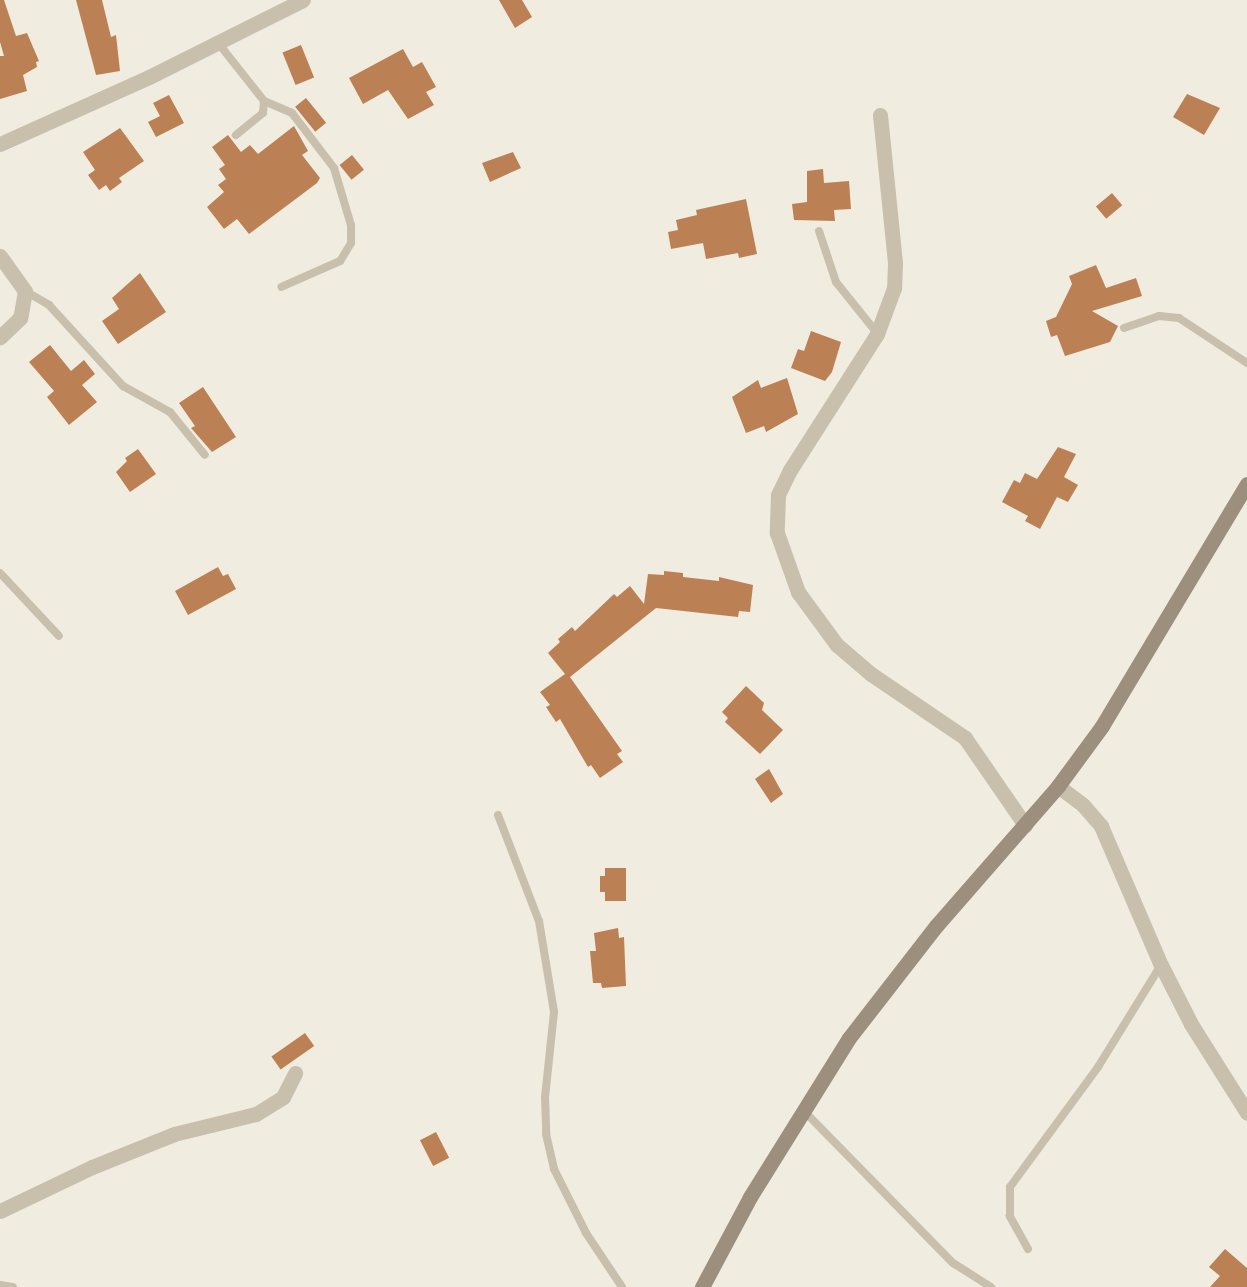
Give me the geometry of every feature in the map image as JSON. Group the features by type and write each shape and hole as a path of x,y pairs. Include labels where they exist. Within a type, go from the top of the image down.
{"street":[{"path":"0,144 219,44 303,0"},
{"path":"880,115 895,262 894,288 878,334 808,437 778,495 775,514 785,563 798,592 837,645 871,674 965,738 1025,825"},
{"path":"0,255 26,291 20,318 0,337"},
{"path":"702,1287 803,1110 849,1038 903,966 1058,786 1102,726 1247,484"},
{"path":"1058,786 1083,805 1101,826 1161,965 1191,1024 1247,1113"},
{"path":"0,1211 174,1134 256,1114 283,1097 296,1073"}],"lane":[{"path":"219,44 264,101 292,113 334,168 351,225 351,243 340,261 281,287"},
{"path":"236,135 263,113 264,101"},
{"path":"819,231 836,282 878,334"},
{"path":"26,291 49,305 123,386 170,412 205,454"},
{"path":"1124,328 1159,316 1179,318 1247,363"},
{"path":"0,573 59,636"},
{"path":"498,815 539,921 554,1012 545,1097 546,1134 554,1169 586,1233 622,1287"},
{"path":"1028,1249 1010,1216 1010,1187 1098,1067 1161,965"},
{"path":"803,1110 953,1263 991,1287"},
{"path":"0,1285 13,1287"}],"building":[{"path":"0,0 4,0 16,36 27,33 39,61 36,62 37,67 23,75 27,91 0,99 0,56 4,56 0,42"},
{"path":"76,0 102,0 111,37 116,35 120,71 96,75"},
{"path":"499,0 522,0 532,17 515,28"},
{"path":"301,45 314,77 296,85 282,52"},
{"path":"403,49 413,67 422,62 436,87 426,92 434,105 408,119 388,90 363,104 349,78"},
{"path":"1187,94 1220,108 1204,135 1173,117"},
{"path":"169,95 184,123 156,137 148,122 160,116 153,103"},
{"path":"306,98 326,123 315,132 295,107"},
{"path":"294,126 308,151 302,155 320,178 317,183 249,234 237,219 224,229 207,207 224,192 218,185 226,179 219,169 225,165 212,147 228,135 241,152 250,145 258,154"},
{"path":"120,128 144,161 119,178 122,182 110,191 106,185 99,190 88,175 95,170 83,152"},
{"path":"513,152 521,168 490,182 482,163"},
{"path":"352,155 364,170 352,180 340,165"},
{"path":"823,169 824,183 849,181 851,209 834,210 835,221 794,220 792,204 807,202 807,171"},
{"path":"1112,193 1122,205 1106,219 1096,206"},
{"path":"746,199 757,254 739,258 738,253 706,259 703,243 671,249 668,232 678,230 676,220 697,215 696,210"},
{"path":"1096,265 1106,288 1136,278 1142,296 1092,311 1118,326 1110,342 1065,356 1057,335 1051,337 1046,321 1056,317 1072,284 1069,276"},
{"path":"140,273 166,312 118,344 102,321 119,309 112,298"},
{"path":"811,331 841,342 832,372 825,381 791,368 798,349 804,351"},
{"path":"50,345 71,371 84,360 95,374 82,385 97,402 69,425 47,397 54,391 29,362"},
{"path":"787,378 798,414 766,432 764,426 746,433 732,397 758,380 761,388"},
{"path":"203,387 236,437 212,452 191,428 195,426 179,403"},
{"path":"1058,447 1076,454 1064,477 1078,485 1068,502 1057,497 1040,529 1025,521 1028,516 1002,502 1014,480 1020,483 1025,473 1037,479"},
{"path":"138,449 156,474 130,492 116,472 127,461 125,458"},
{"path":"218,567 223,576 228,574 236,589 188,615 175,591"},
{"path":"664,571 683,573 683,577 719,581 719,577 753,585 750,612 739,611 738,617 656,608 570,677 622,751 617,754 623,762 600,778 591,765 588,767 560,719 556,722 546,707 550,705 540,692 565,674 548,653 560,642 558,639 572,627 575,631 614,594 617,597 630,586 644,604 648,574 664,575"},
{"path":"746,686 764,703 762,710 783,730 760,754 725,722 728,718 722,712"},
{"path":"769,769 783,794 771,803 755,779"},
{"path":"605,868 626,868 626,901 605,901 605,892 600,892 600,876 605,876"},
{"path":"618,928 619,938 624,937 626,986 602,988 601,983 593,983 590,951 596,951 594,933"},
{"path":"305,1033 314,1046 281,1070 271,1057"},
{"path":"436,1132 449,1158 433,1166 420,1140"},
{"path":"1225,1249 1247,1268 1247,1287 1210,1287 1220,1276 1209,1267"}]}
